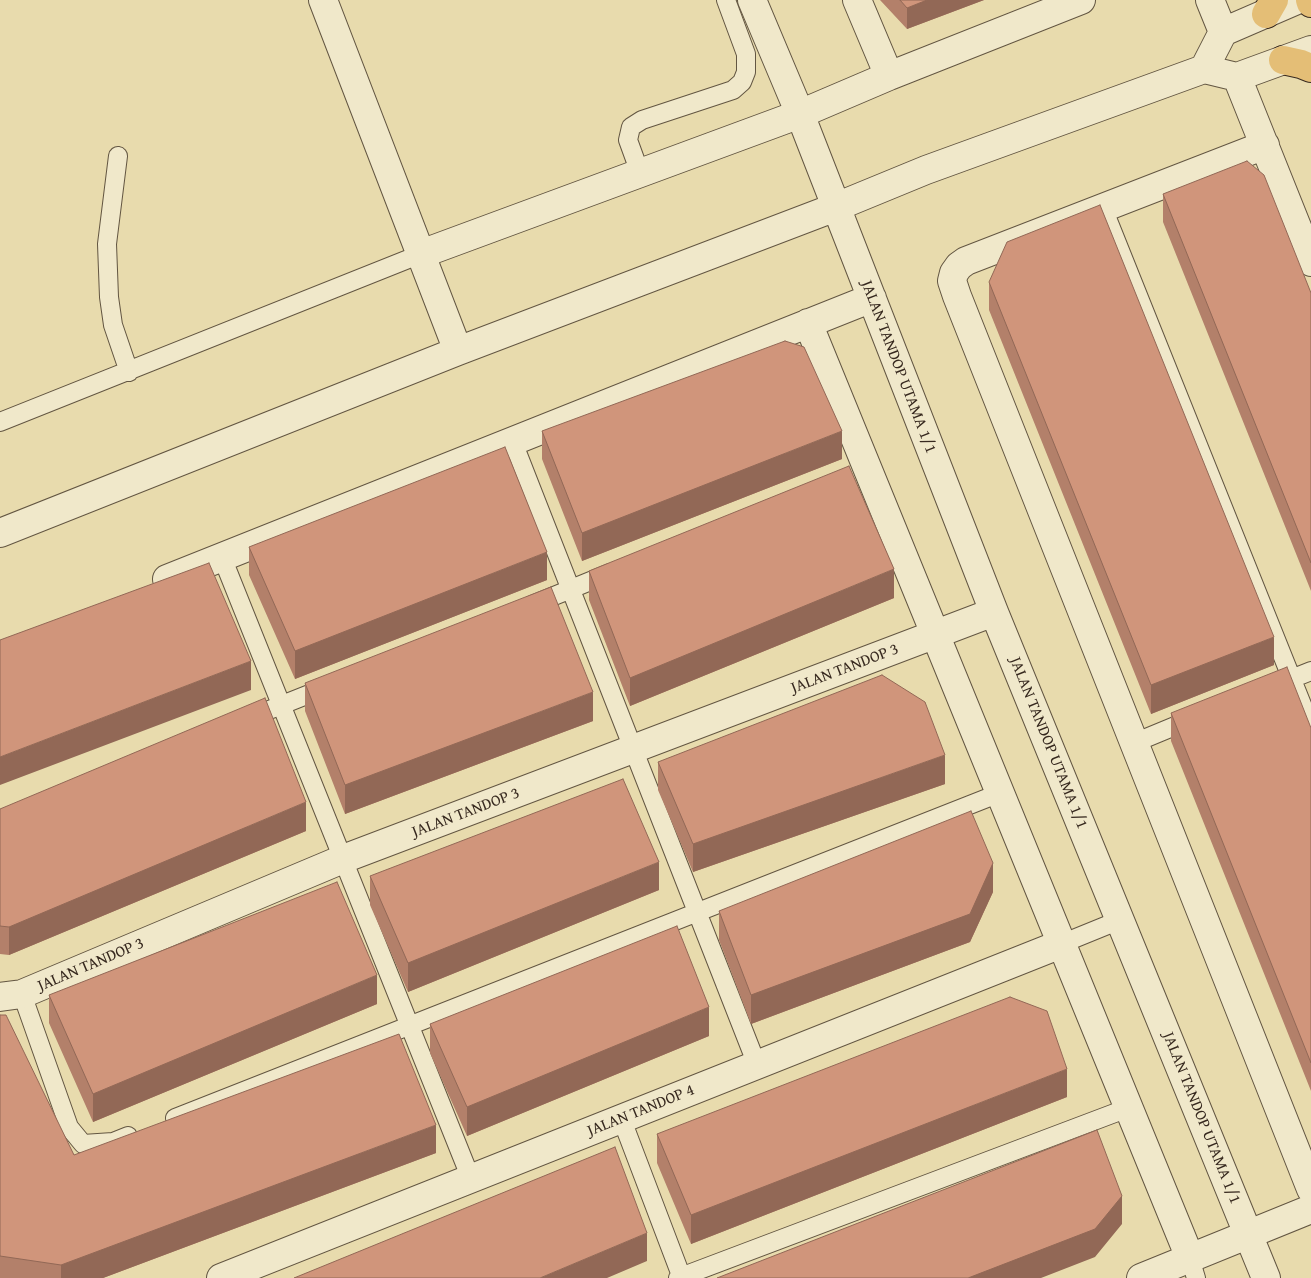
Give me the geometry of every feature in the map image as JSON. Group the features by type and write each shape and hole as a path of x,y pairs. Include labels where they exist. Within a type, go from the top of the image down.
{"main road":[{"path":"1284,60 1311,68"}],"street":[{"path":"323,0 458,351"},
{"name":"JALAN TANDOP UTAMA 1/1","path":"752,0 800,114 994,612 1266,1278"},
{"path":"858,0 889,76"},
{"path":"421,254 800,114 1049,6 1081,0"},
{"path":"1210,0 1223,32"},
{"path":"1204,70 1223,32 1270,7 1297,0"},
{"path":"0,533 458,351 926,170 1204,70 1237,77 1311,50"},
{"path":"1237,77 1311,262"},
{"path":"1264,145 966,261 954,273 952,281 1311,1189"},
{"path":"148,586 872,298"},
{"path":"808,323 859,473 935,634 1193,1268"},
{"name":"JALAN TANDOP 3","path":"11,995 343,859 994,612"},
{"name":"JALAN TANDOP 4","path":"221,1278 1061,944"},
{"path":"1141,1278 1193,1268 1249,1235 1311,1210"}],"lane":[{"path":"640,173 628,140 631,127 642,120 733,90 742,82 746,72 746,54 726,0"},
{"path":"118,156 107,244 108,296 113,325 129,372"},
{"path":"1103,208 1311,727"},
{"path":"0,422 421,254"},
{"path":"513,442 757,1065"},
{"path":"222,557 471,1178"},
{"path":"516,611 624,568"},
{"path":"1266,690 1311,671"},
{"path":"236,723 345,680"},
{"path":"1134,743 1204,714"},
{"path":"160,1124 1000,793"},
{"path":"1061,944 1120,920"},
{"path":"11,995 68,1128 83,1144 113,1142 141,1131"},
{"path":"622,1120 681,1277 1128,1108"}],"building":[{"path":"900,0 927,0 907,8"},
{"path":"1247,161 1264,175 1311,293 1311,563 1163,194"},
{"path":"1100,205 1274,637 1151,685 989,282 1007,242"},
{"path":"785,341 804,347 842,431 582,533 542,431"},
{"path":"505,447 547,552 295,651 249,547"},
{"path":"849,466 894,569 630,678 589,571"},
{"path":"209,563 251,661 0,757 0,640"},
{"path":"551,587 593,692 345,785 305,683"},
{"path":"1287,667 1311,728 1311,1063 1171,713"},
{"path":"882,675 925,702 945,755 693,844 658,762"},
{"path":"265,698 306,802 9,927 0,926 0,809"},
{"path":"623,779 659,862 408,963 370,876"},
{"path":"971,811 993,863 970,914 751,995 719,911"},
{"path":"337,882 377,975 93,1094 49,995"},
{"path":"677,926 709,1007 467,1107 430,1024"},
{"path":"1010,997 1047,1011 1067,1069 691,1215 657,1134"},
{"path":"0,1015 6,1015 74,1155 399,1034 436,1125 61,1265 0,1256"},
{"path":"1097,1130 1122,1196 1095,1229 968,1278 717,1278"},
{"path":"615,1147 647,1233 540,1278 294,1278"}]}
